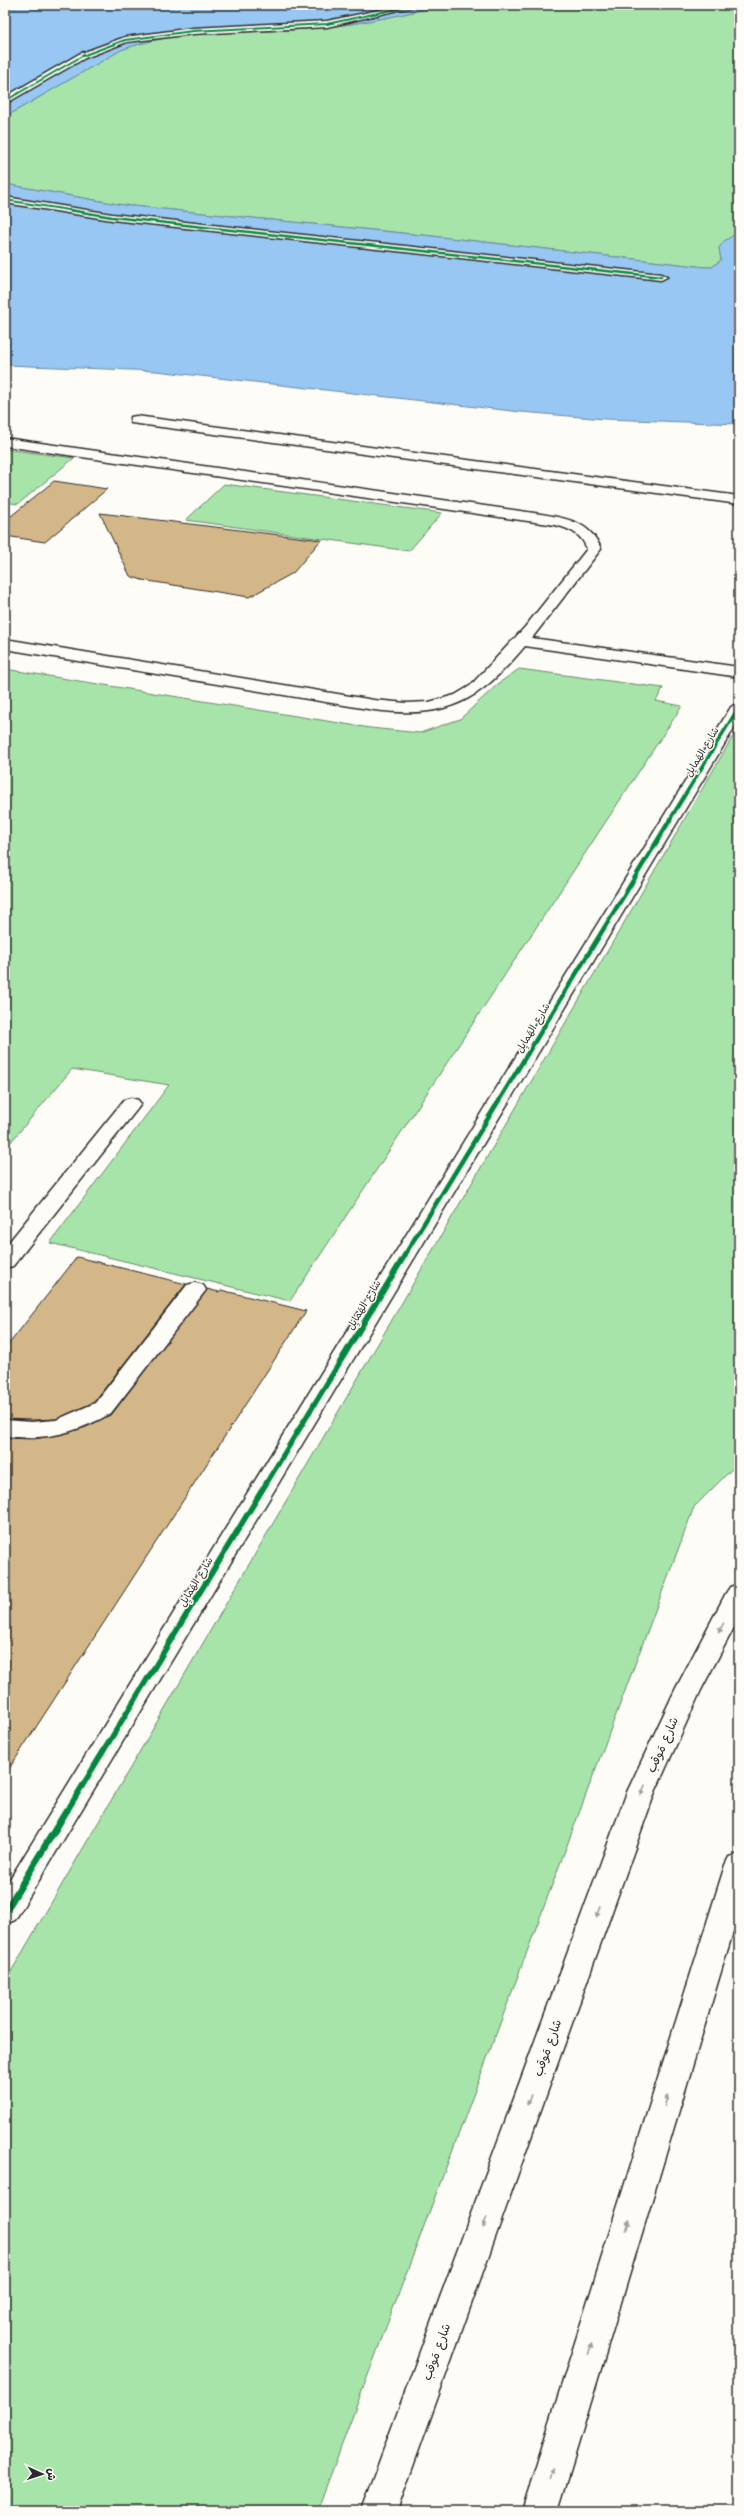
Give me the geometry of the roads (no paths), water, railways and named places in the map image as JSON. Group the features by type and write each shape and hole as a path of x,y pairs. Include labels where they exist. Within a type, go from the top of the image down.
{"street":[{"path":"5,101 82,56 125,40 193,31 327,24 415,5"},
{"path":"5,200 112,217 660,277"},
{"path":"136,420 739,500"},
{"path":"5,442 564,522 582,530 592,539 594,549 520,641 473,692 446,703 410,708 374,705 5,644"},
{"path":"520,641 739,672"},
{"name":"شارع الهَمايِل","path":"5,1912 739,707"},
{"path":"5,1262 131,1104"},
{"path":"5,1428 43,1430 65,1426 87,1418 103,1408 195,1290"},
{"name":"شارع مَوقب","path":"379,2511 642,1792 688,1690 739,1593"},
{"path":"540,2511 739,1865"}],"water":[{"path":"5,5 443,5 391,17 340,26 212,33 166,38 143,43 121,50 5,117"},
{"path":"5,184 123,205 432,236 705,267 712,267 721,260 719,248 724,241 739,232 739,424 605,419 521,412 156,371 5,365"}]}
